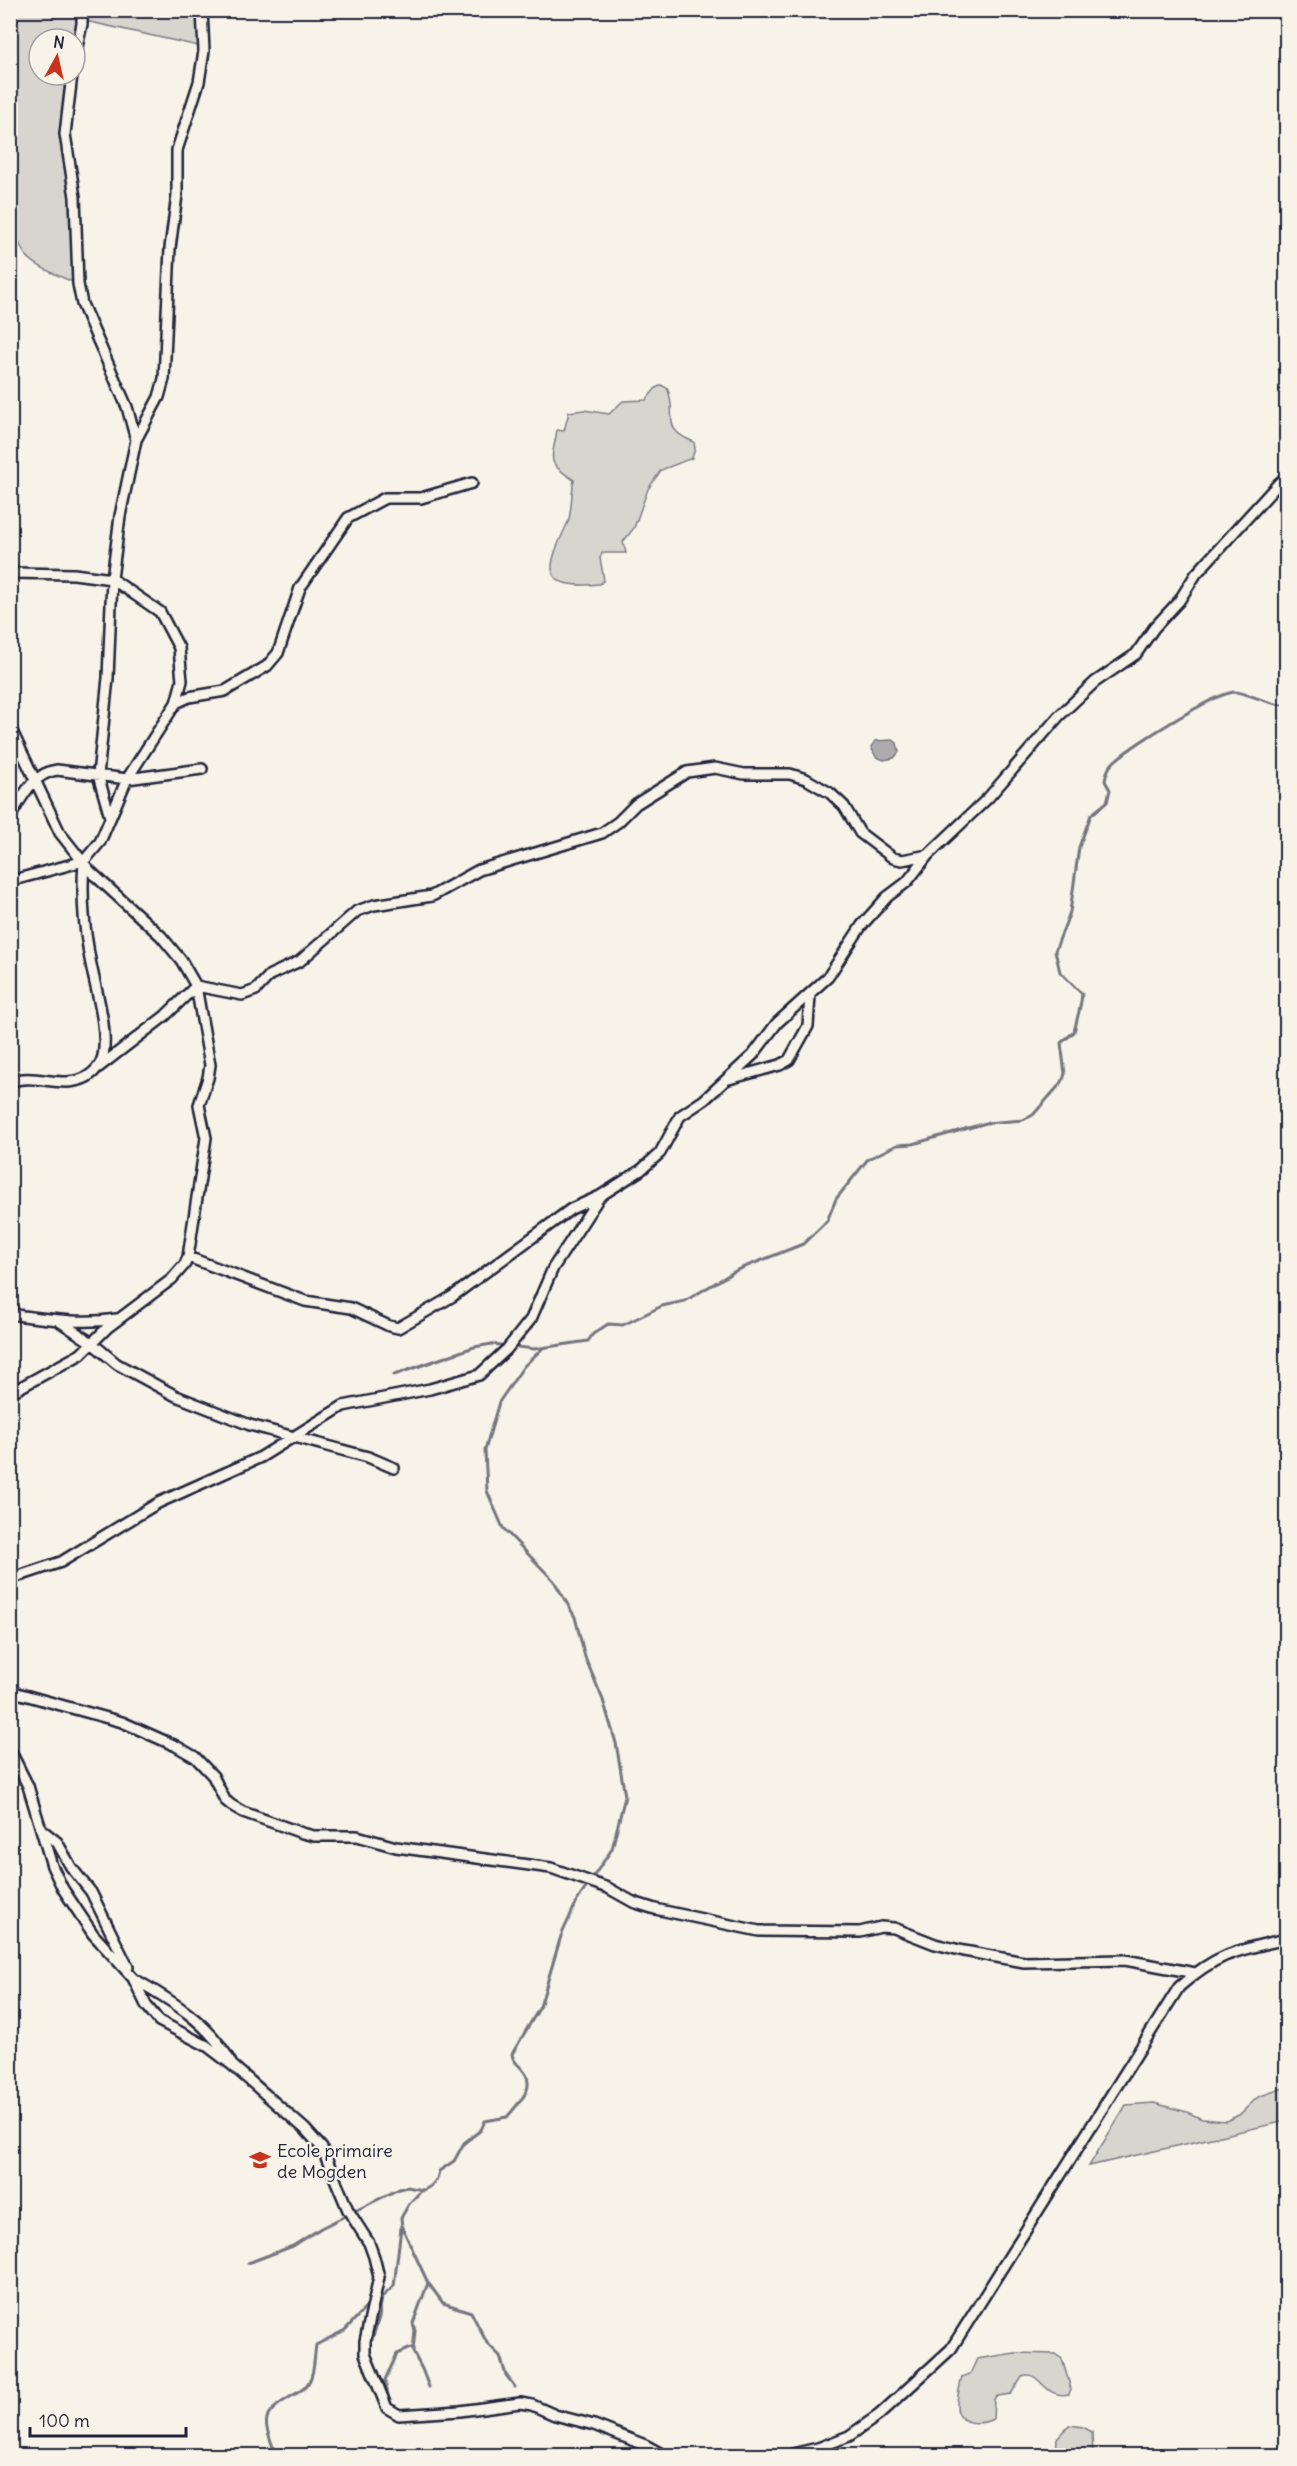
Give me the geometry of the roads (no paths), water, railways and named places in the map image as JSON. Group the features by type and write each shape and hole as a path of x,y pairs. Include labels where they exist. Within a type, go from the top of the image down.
{"street":[{"path":"81,27 82,10"},
{"path":"111,817 98,775 108,678 112,579 120,516 136,440 159,397 164,379 170,248 177,195 177,150 195,99 201,71 204,51 202,10"},
{"path":"71,87 65,134 75,197 78,284 82,304 127,407 136,440"},
{"path":"188,1257 305,1301 351,1308 398,1328 453,1296 571,1209 600,1196 641,1170 660,1153 680,1116 727,1079 758,1050 777,1023 828,978 862,924 887,897 907,882 928,855 988,798 1059,716 1095,682 1136,654 1154,628 1179,601 1196,574 1287,477"},
{"path":"176,703 189,697 225,691 267,666 278,653 300,588 348,518 385,498 422,498 472,483"},
{"path":"10,573 74,574 112,579 134,596 153,606 166,620 179,648 182,663 182,681 176,703 127,780 100,842 84,861 10,881"},
{"path":"10,727 60,833 90,871 161,936 181,960 196,986 210,1065 199,1105 206,1137 188,1257 185,1264 172,1279 120,1319 81,1354 10,1393"},
{"path":"196,986 242,995 249,994 270,975 300,961 357,911 374,905 432,896 479,870 602,833 618,822 636,804 687,772 700,769 715,768 755,774 790,774 806,779 830,794 843,806 860,833 893,858 902,860 928,855"},
{"path":"10,817 35,778 45,771 57,770 127,780 202,769"},
{"path":"84,861 87,947 104,1039 103,1056 99,1067"},
{"path":"10,1082 27,1078 56,1083 74,1082 88,1076 165,1016 196,986"},
{"path":"727,1079 780,1065 789,1060 808,1026 810,995"},
{"path":"10,1579 61,1562 158,1503 261,1457 343,1406 430,1389 479,1375 507,1349 531,1319 553,1268 600,1196"},
{"path":"10,1309 17,1315 59,1321 93,1322 120,1319"},
{"path":"59,1321 92,1343 117,1364 176,1396 250,1425 294,1435 368,1457 394,1468"},
{"path":"10,1691 122,1722 176,1746 195,1757 213,1776 225,1800 231,1805 243,1812 296,1832 314,1836 357,1836 396,1847 551,1868 608,1888 633,1902 655,1909 759,1931 860,1932 881,1927 894,1928 955,1948 1024,1962 1125,1960 1195,1972"},
{"path":"10,1750 28,1786 52,1866 63,1889 93,1934 133,1978 156,1992 211,2033 223,2047 232,2065"},
{"path":"40,1828 57,1842 71,1867 91,1892 146,2005 159,2020 207,2046 232,2065 305,2129 322,2148 348,2210 369,2243 379,2277 365,2341 365,2354 387,2408 399,2415 459,2411 520,2403 532,2405 555,2415 594,2425 645,2445 665,2456"},
{"path":"784,2456 818,2448 849,2436 879,2415 951,2349 1179,1987 1202,1967 1232,1952 1287,1939"}],"waterway":[{"path":"394,1375 474,1347 492,1344 534,1349 588,1341 593,1334 608,1324 623,1325 662,1306 685,1301 737,1270 803,1244 827,1221 836,1199 868,1159 897,1145 913,1144 986,1123 1023,1120 1033,1115 1062,1082 1065,1074 1061,1043 1074,1032 1080,1008 1082,994 1060,972 1055,951 1070,912 1079,847 1091,815 1107,802 1110,790 1105,781 1109,768 1120,757 1151,735 1190,711 1224,695 1234,692 1283,705 1286,701"},
{"path":"429,2387 413,2352 415,2331 413,2323 428,2283 402,2227 401,2218 409,2204 420,2192 431,2186 437,2179 439,2171 454,2161 464,2143 481,2130 485,2121 507,2117 525,2094 528,2082 512,2054 540,2007 561,1936 577,1901 612,1849 625,1796 616,1743 603,1700 585,1657 575,1617 554,1581 503,1528 487,1491 485,1450 499,1402 524,1366 543,1348"},
{"path":"248,2263 293,2246 321,2228 399,2189 407,2187 423,2190"},
{"path":"372,2340 382,2297 394,2286 401,2228"},
{"path":"429,2284 443,2303 471,2312 487,2343 500,2356 506,2375 515,2387"},
{"path":"276,2456 267,2428 268,2415 309,2382 313,2372 316,2345 345,2330 371,2302"},
{"path":"388,2396 385,2380 397,2354 413,2347"}],"place":[{"name":"Ecole primaire de Mogden","path":"260,2160"}]}
